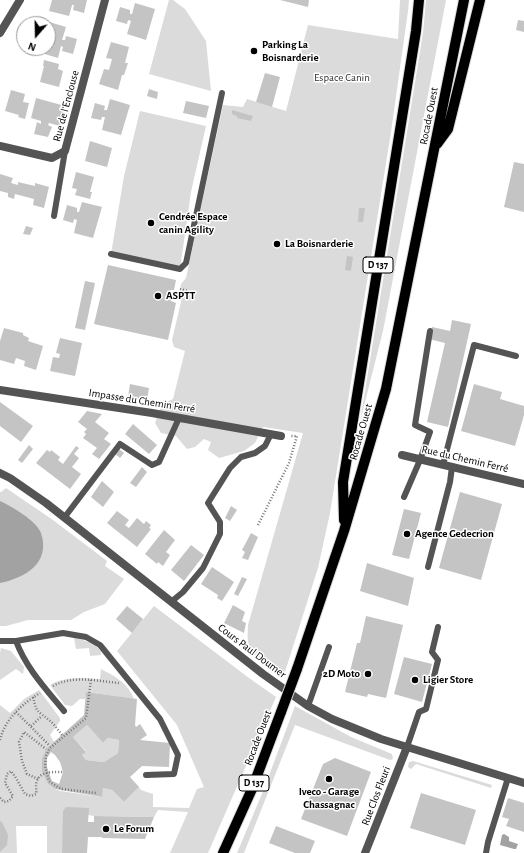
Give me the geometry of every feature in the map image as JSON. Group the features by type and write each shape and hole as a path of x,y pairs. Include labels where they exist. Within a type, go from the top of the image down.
{"main road":[{"name":"D 137","path":"344,531 343,482 416,31 419,0"},
{"name":"Rocade Ouest","path":"223,853 252,789 297,669 344,531 386,389 464,0"},
{"name":"D 137","path":"435,148 448,129 480,0"}],"street":[{"path":"0,33 20,0"},
{"name":"Rue de l'Enclouse","path":"0,146 52,158 65,151 105,0"},
{"name":"Impasse du Chemin Ferré","path":"0,390 179,418 281,436"},
{"name":"Rue du Chemin Ferré","path":"402,455 524,484"},
{"name":"Cours Paul Doumer","path":"0,474 24,487 263,674 308,706 355,729 407,747 524,783"},
{"name":"Rue Clos Fleuri","path":"365,853 407,747"}],"lane":[{"path":"111,254 180,269 186,263 222,93"},
{"path":"54,216 65,151"},
{"path":"404,497 430,432 415,425 430,331"},
{"path":"443,465 474,345 516,356"},
{"path":"64,518 120,444 152,465 159,462 179,418"},
{"path":"171,602 183,592 202,568 220,534 220,522 208,503 230,468 241,456 255,453 265,446 271,434"},
{"path":"428,567 450,482 452,467"},
{"path":"407,747 419,712 426,709 438,660 432,652 438,627"},
{"path":"0,641 16,641 63,633 86,638 100,645 160,718 178,754 174,774 146,775"},
{"path":"16,641 22,656 64,711"},
{"path":"308,706 329,647"},
{"path":"486,853 508,778"}],"path":[{"path":"180,289 188,290"},
{"path":"258,525 289,463 296,436 281,436"},
{"path":"0,740 2,732 10,719 24,702 46,689 66,681 79,680 132,685"},
{"path":"91,680 86,718 50,748 46,756 45,766 49,781 56,786 62,789 96,793"},
{"path":"33,697 36,709 42,716 49,720 62,735"},
{"path":"16,712 49,745"},
{"path":"31,726 42,716"},
{"path":"38,779 27,774 22,761 19,742 24,732 46,749"},
{"path":"0,798 4,802 9,801 13,796 5,783 7,774 11,771 25,794 31,796 36,794 36,782 40,776 49,772 63,772"}],"green space":[{"path":"169,0 173,0 185,9 206,41 211,91 149,74"},
{"name":"Espace Canin","path":"400,0 409,0 408,11 391,132 330,513 318,568 284,675 267,665 253,652 248,641 248,625 303,433 263,427 255,443 244,451 219,458 208,450 211,442 204,439 195,447 187,449 176,436 161,433 155,423 162,404 173,399 185,351 174,347 172,340 181,302 181,284 186,278 223,105 243,107 247,99 286,111 308,25 398,39"},
{"path":"426,0 446,0 383,331 360,422 423,33"},
{"path":"140,111 206,126 191,192 180,269 111,254 124,176"},
{"path":"6,488 53,520 107,561 105,566 124,579 105,604 84,612 71,620 28,620 6,626 0,626 0,492"},
{"path":"154,606 276,697 208,853 170,853 188,812 158,810 154,817 94,816 66,808 62,853 47,853 47,826 16,826 17,853 0,853 0,705 10,713 24,699 39,690 60,718 60,721 50,735 54,742 46,749 42,758 48,784 55,789 101,797 103,788 112,790 124,802 139,787 141,790 153,794 153,807 189,808 197,789 204,787 177,725 117,651"},
{"path":"74,638 93,644 99,649 101,655 90,656 89,648 76,649"},
{"path":"1,648 11,651 24,667 23,674 16,669 0,680"},
{"path":"101,669 125,685 134,699 87,692 85,699 80,699 72,706 65,705 50,685 68,679 100,679"},
{"path":"295,706 351,737 392,754 393,759 390,760 295,725 244,853 237,853 264,789"},
{"path":"87,725 103,743 108,738 119,740 118,753 104,762 86,760 82,755 86,751 73,737"},
{"path":"413,761 492,785 491,788 416,764 411,769 408,767 409,762"}],"shaded area":[{"path":"0,501 17,510 39,528 43,544 39,561 34,567 27,573 9,581 0,583"},
{"path":"504,834 509,837 509,841 518,844 516,849 500,845 502,835"}],"building":[{"path":"52,0 87,0 84,13 73,10 74,5 72,5 69,16 49,11"},
{"path":"280,0 309,0 308,7"},
{"path":"135,3 155,9 146,40 127,34 131,21 128,20 127,24 116,21 120,7 130,10 130,14 132,14"},
{"path":"518,20 524,21 524,32 516,30"},
{"path":"56,24 66,27 62,40 65,40 66,36 77,39 73,54 62,51 63,47 61,46 58,58 51,56 56,56"},
{"path":"111,42 129,47 125,63 128,63 124,75 122,75 118,90 99,84 104,69 109,70 112,59 106,58"},
{"path":"44,60 59,64 58,69 63,71 59,87 40,82"},
{"path":"265,73 280,77 272,107 256,102"},
{"path":"149,89 158,92 157,99 147,96"},
{"path":"11,90 25,94 23,102 29,103 25,119 18,117 19,115 5,111"},
{"path":"36,98 65,106 60,126 49,123 48,125 52,127 48,137 34,134 37,122 41,124 41,121 31,118"},
{"path":"110,99 130,105 121,135 102,130 105,117 102,117 101,120 91,118 95,103 105,106 104,110 107,110"},
{"path":"186,101 209,106 206,118 183,113"},
{"path":"232,110 253,116 251,121 237,118 237,116 232,114"},
{"path":"90,141 112,148 107,167 85,161"},
{"path":"514,162 524,164 524,212 504,207"},
{"path":"76,172 94,177 90,192 92,192 90,199 75,195 77,189 72,188"},
{"path":"0,174 13,178 11,183 18,185 18,182 35,186 35,183 49,187 44,208 33,205 34,199 15,194 14,199 8,197 8,193 0,191"},
{"path":"82,202 102,207 93,238 74,233 77,220 74,219 73,223 63,220 67,205 77,208 77,212 79,212"},
{"path":"359,208 365,208 363,222 358,222"},
{"path":"26,226 33,228 30,235 23,234"},
{"path":"347,256 353,257 351,271 345,270"},
{"path":"108,265 176,280 174,290 171,290 170,294 173,294 171,301 176,303 168,340 94,324"},
{"path":"85,281 95,283 85,330 75,328"},
{"path":"452,320 471,324 448,427 427,422 445,343 429,339 432,327 450,331"},
{"path":"4,328 23,333 23,335 29,338 28,341 43,346 36,370 24,366 25,361 16,358 14,364 0,360 0,341"},
{"path":"60,338 82,343 75,376 50,371 53,357 59,358 60,354 56,353"},
{"path":"130,384 149,388 147,400 128,397"},
{"path":"474,384 502,392 500,399 524,406 524,415 515,446 461,431"},
{"path":"0,402 33,426 21,442 0,426"},
{"path":"87,411 102,414 95,422 109,433 104,439 111,444 99,459 92,454 97,448 83,438 86,434 84,432 87,429 78,422"},
{"path":"133,424 157,445 149,454 125,434"},
{"path":"29,445 33,449 22,463 18,460"},
{"path":"76,446 79,448 74,454 79,458 72,467 81,474 70,489 36,463 47,450 50,452 51,450 60,457 58,460 63,464"},
{"path":"119,449 124,453 120,458 115,454"},
{"path":"142,467 147,472 136,487 130,483"},
{"path":"102,481 114,492 103,507 91,497"},
{"path":"460,492 502,504 481,580 439,568"},
{"path":"231,506 237,510 230,521 225,518"},
{"name":"Agence Gedecrion","path":"404,509 421,513 409,559 392,555"},
{"path":"117,511 129,520 125,525 129,528 137,518 144,524 146,521 151,525 149,528 151,529 137,547 107,523"},
{"path":"164,530 175,540 166,552 170,555 163,566 158,562 157,564 145,554"},
{"path":"251,533 258,537 248,560 242,558 245,552 242,550"},
{"path":"191,545 204,555 184,581 171,570"},
{"path":"367,563 414,578 408,606 360,591"},
{"path":"212,567 234,582 222,601 217,598 218,595 201,584"},
{"path":"242,577 247,579 238,596 234,594"},
{"path":"233,605 245,612 242,621 246,623 244,633 224,623"},
{"path":"127,606 143,619 132,633 116,619"},
{"path":"366,616 403,625 386,698 368,694 367,697 345,692 357,643 360,643"},
{"path":"404,657 432,664 422,702 394,694"},
{"path":"86,692 137,699 135,725 136,727 140,724 147,735 140,740 170,743 169,767 142,766 130,777 139,787 124,802 112,790 103,788 102,797 55,789 48,784 42,771 42,758 46,749 84,715","holes":["87,725 103,743 108,738 119,740 118,753 104,762 86,760 82,755 86,752 73,737","51,752 60,762 63,772 59,784 52,781 47,767 47,758"]},
{"path":"335,758 371,772 347,836 301,819 323,764"},
{"path":"421,793 476,810 465,845 410,828"},
{"path":"508,798 524,803 524,832 506,826 509,819 502,817"},
{"name":"Le Forum","path":"66,807 89,808 88,822 94,822 94,816 154,817 145,839 88,837 87,853 62,853 63,811"},
{"path":"0,821 2,822 8,835 7,845 0,852"},
{"path":"276,826 315,841 310,853 295,853 269,843"}],"place":[{"name":"Parking La Boisnarderie","path":"254,51"},
{"name":"Cendrée Espace canin Agility","path":"151,223"},
{"name":"La Boisnarderie","path":"277,244"},
{"name":"ASPTT","path":"158,296"},
{"name":"Agence Gedecrion","path":"407,534"},
{"name":"2D Moto","path":"368,674"},
{"name":"Ligier Store","path":"415,680"},
{"name":"Iveco - Garage Chassagnac","path":"329,779"},
{"name":"Le Forum","path":"106,829"}]}
